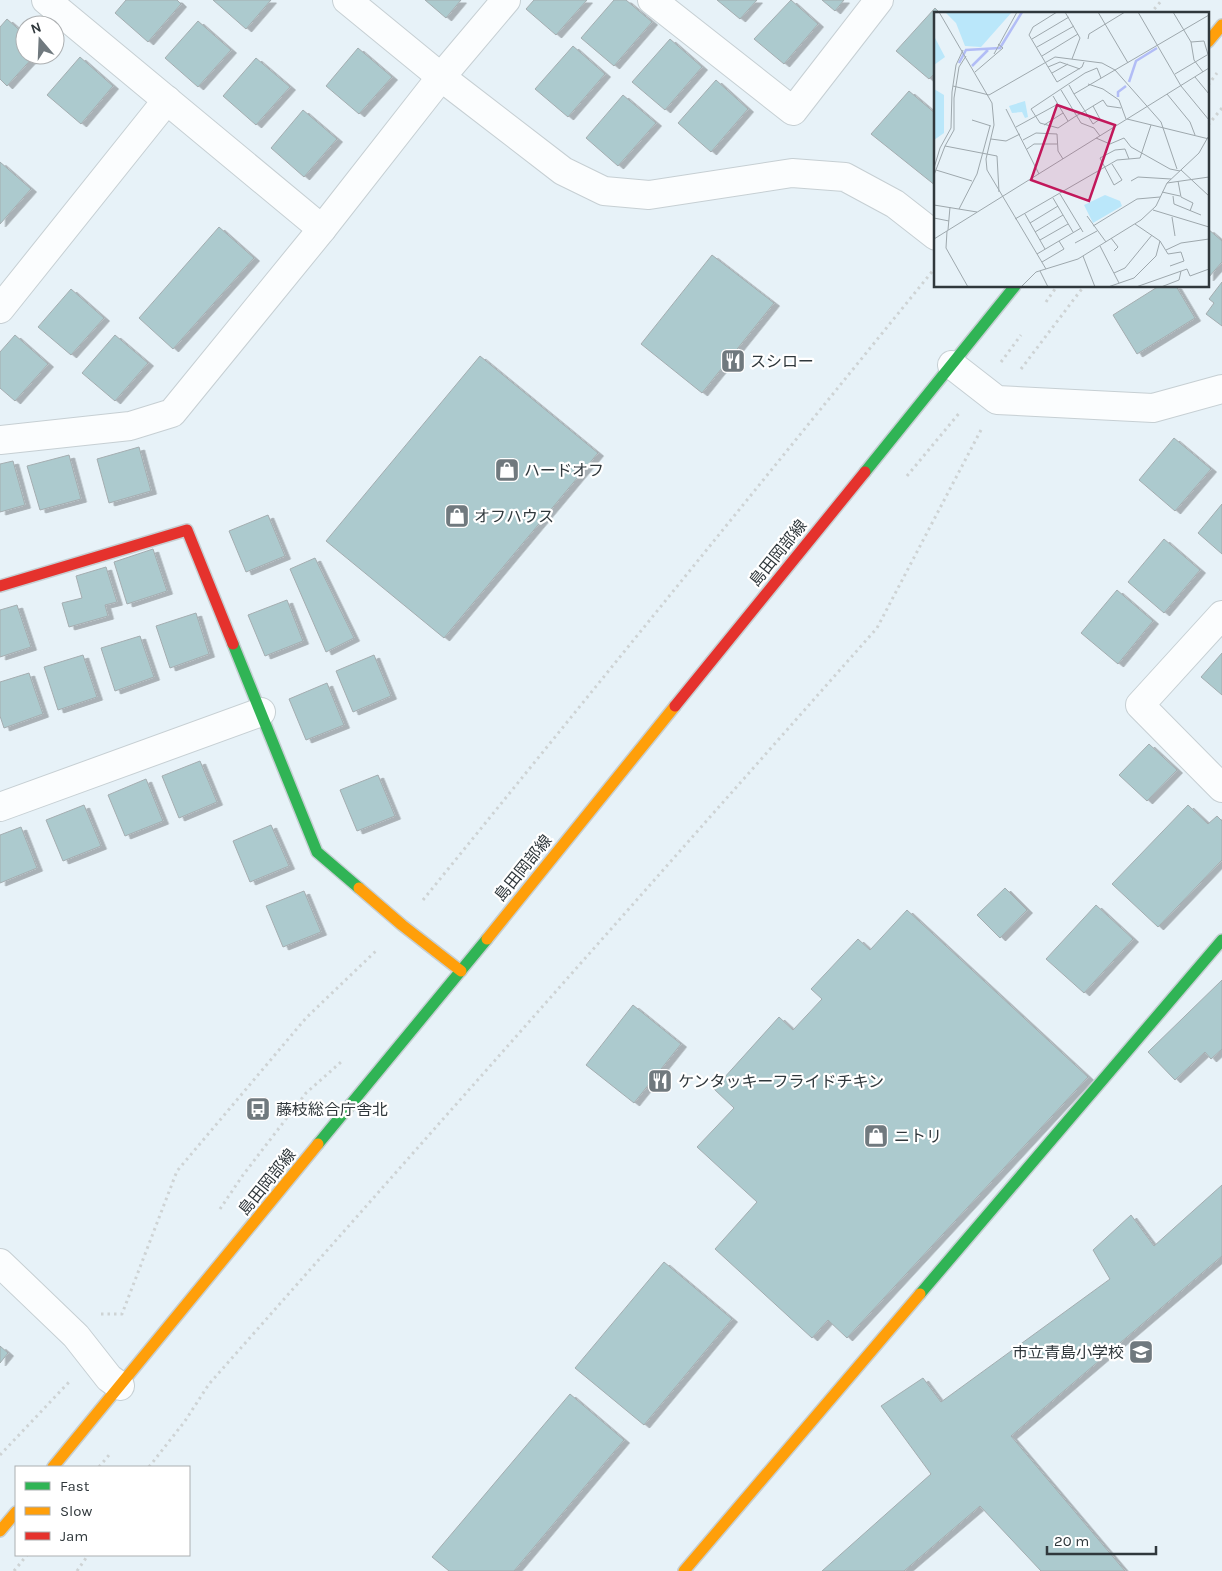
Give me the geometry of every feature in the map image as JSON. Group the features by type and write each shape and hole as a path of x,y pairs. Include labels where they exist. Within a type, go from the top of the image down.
{"main road":[{"path":"1210,40 1222,25"},
{"name":"島田岡部線","path":"54,1466 461,971 952,365 1008,289"},
{"path":"0,586 188,530 317,852 402,925 461,971"},
{"path":"684,1571 1222,940"},
{"path":"0,1531 15,1513"}],"street":[{"path":"46,0 322,229"},
{"path":"347,0 441,77 563,171 604,191 648,195 792,173 846,177 895,204 934,234"},
{"path":"0,440 130,426 172,413 322,229 441,77 506,0"},
{"path":"652,0 793,111 879,0"},
{"path":"0,309 167,100"},
{"path":"952,365 997,400 1153,408 1222,389"},
{"path":"1222,615 1140,705 1222,788"},
{"path":"0,808 261,712"},
{"path":"0,1263 76,1336 109,1378 120,1386"}],"path":[{"path":"1152,12 1162,0"},
{"path":"1210,123 1222,108"},
{"path":"96,1314 122,1314 177,1171 306,1018 402,925 934,269"},
{"path":"150,1466 186,1421 210,1384 878,628 997,400 1082,288"},
{"path":"0,1455 75,1376"},
{"path":"14,1571 26,1556"},
{"path":"77,1571 87,1556"}],"building":[{"path":"126,0 177,0 181,4 148,42 115,13"},
{"path":"213,0 271,0 246,29"},
{"path":"425,0 461,0 446,18"},
{"path":"534,0 587,0 556,35 526,9"},
{"path":"614,0 626,0 652,22 614,66 581,38"},
{"path":"717,0 757,0 740,19"},
{"path":"791,0 818,24 784,64 754,39"},
{"path":"822,0 844,0 835,11"},
{"path":"935,8 939,12 934,12 934,74 929,79 896,51"},
{"path":"7,19 15,26 15,65 26,65 7,86 0,79 0,27"},
{"path":"198,21 231,50 198,87 165,58"},
{"path":"670,39 702,67 665,110 632,82"},
{"path":"573,46 605,74 568,117 535,89"},
{"path":"358,48 392,77 359,114 326,86"},
{"path":"80,57 113,86 81,124 47,95"},
{"path":"256,58 290,87 256,125 223,96"},
{"path":"716,80 748,109 711,152 678,123"},
{"path":"909,91 934,112 934,184 871,134"},
{"path":"623,95 656,123 618,166 586,138"},
{"path":"303,110 337,139 304,177 271,148"},
{"path":"0,162 31,189 0,224"},
{"path":"219,227 254,258 173,349 139,318"},
{"path":"1210,231 1222,241 1222,262 1210,276"},
{"path":"712,255 774,303 702,393 641,344"},
{"path":"1222,282 1222,326 1206,314 1214,303 1209,299"},
{"path":"1156,288 1177,288 1195,318 1137,354 1113,315"},
{"path":"71,289 104,318 71,355 38,327"},
{"path":"15,335 48,364 15,401 0,388 0,352"},
{"path":"115,335 148,363 115,401 82,373"},
{"path":"480,356 598,453 444,638 326,541"},
{"path":"1174,438 1211,469 1175,511 1139,480"},
{"path":"139,447 151,491 109,503 97,459"},
{"path":"69,455 81,499 40,510 27,466"},
{"path":"13,461 25,505 0,512 0,464"},
{"path":"1222,504 1222,554 1198,533"},
{"path":"268,515 285,556 246,572 229,531"},
{"path":"1164,539 1200,570 1164,613 1128,582"},
{"path":"153,549 167,591 127,604 114,562"},
{"path":"315,558 354,638 326,652 290,569"},
{"path":"106,567 117,602 105,605 108,616 69,627 62,603 82,598 76,576"},
{"path":"1117,590 1153,621 1118,664 1081,633"},
{"path":"287,600 303,641 265,656 248,615"},
{"path":"17,605 31,647 0,657 0,610"},
{"path":"196,613 209,654 170,668 156,626"},
{"path":"140,636 154,677 115,691 101,648"},
{"path":"1222,653 1222,695 1201,677"},
{"path":"83,655 97,697 58,710 44,667"},
{"path":"374,655 391,696 353,712 336,671"},
{"path":"29,673 43,714 4,728 0,716 0,682"},
{"path":"327,683 344,725 306,740 289,699"},
{"path":"1149,744 1177,770 1147,801 1119,775"},
{"path":"200,761 217,802 179,818 162,776"},
{"path":"378,775 395,816 357,831 340,790"},
{"path":"146,779 163,821 125,836 108,795"},
{"path":"84,805 101,846 63,861 46,820"},
{"path":"1188,805 1208,824 1217,816 1222,821 1222,860 1158,927 1112,884"},
{"path":"271,825 289,866 250,882 233,841"},
{"path":"21,827 37,868 0,883 0,835"},
{"path":"1005,888 1027,910 1000,938 977,915"},
{"path":"304,891 321,932 283,947 266,906"},
{"path":"1096,905 1133,939 1084,993 1046,959"},
{"path":"907,910 1088,1077 847,1338 828,1320 812,1338 715,1249 757,1202 697,1147 734,1108 714,1089 779,1017 793,1030 822,999 811,989 858,939 870,950"},
{"path":"1222,980 1222,1049 1211,1059 1205,1052 1175,1080 1148,1052"},
{"path":"633,1005 681,1044 634,1103 586,1065"},
{"path":"1222,1185 1222,1256 1011,1436 1125,1571 1041,1571 980,1506 904,1571 822,1571 931,1474 881,1406 923,1378 941,1402 1110,1279 1093,1250 1131,1215 1154,1246"},
{"path":"664,1262 732,1319 644,1425 575,1368"},
{"path":"0,1346 8,1353 0,1363"},
{"path":"570,1394 624,1440 514,1571 449,1571 432,1557"}],"traffic: fast":[{"path":"865,472 1013,288"},
{"path":"233,644 317,852 359,888"},
{"path":"318,1144 487,939"},
{"path":"920,1294 1222,940"}],"traffic: slow":[{"path":"1210,40 1222,25"},
{"path":"487,939 675,706"},
{"path":"359,888 402,925 461,971"},
{"path":"54,1466 318,1144"},
{"path":"684,1571 920,1294"},
{"path":"0,1531 15,1513"}],"traffic: jam":[{"path":"675,706 865,472"},
{"path":"0,586 187,530 233,644"}],"place":[{"name":"スシロー","path":"733,361"},
{"name":"ハードオフ","path":"507,470"},
{"name":"オフハウス","path":"457,516"},
{"name":"ケンタッキーフライドチキン","path":"660,1081"},
{"name":"藤枝総合庁舎北","path":"258,1109"},
{"name":"ニトリ","path":"876,1136"},
{"name":"市立青島小学校","path":"1141,1352"}]}
